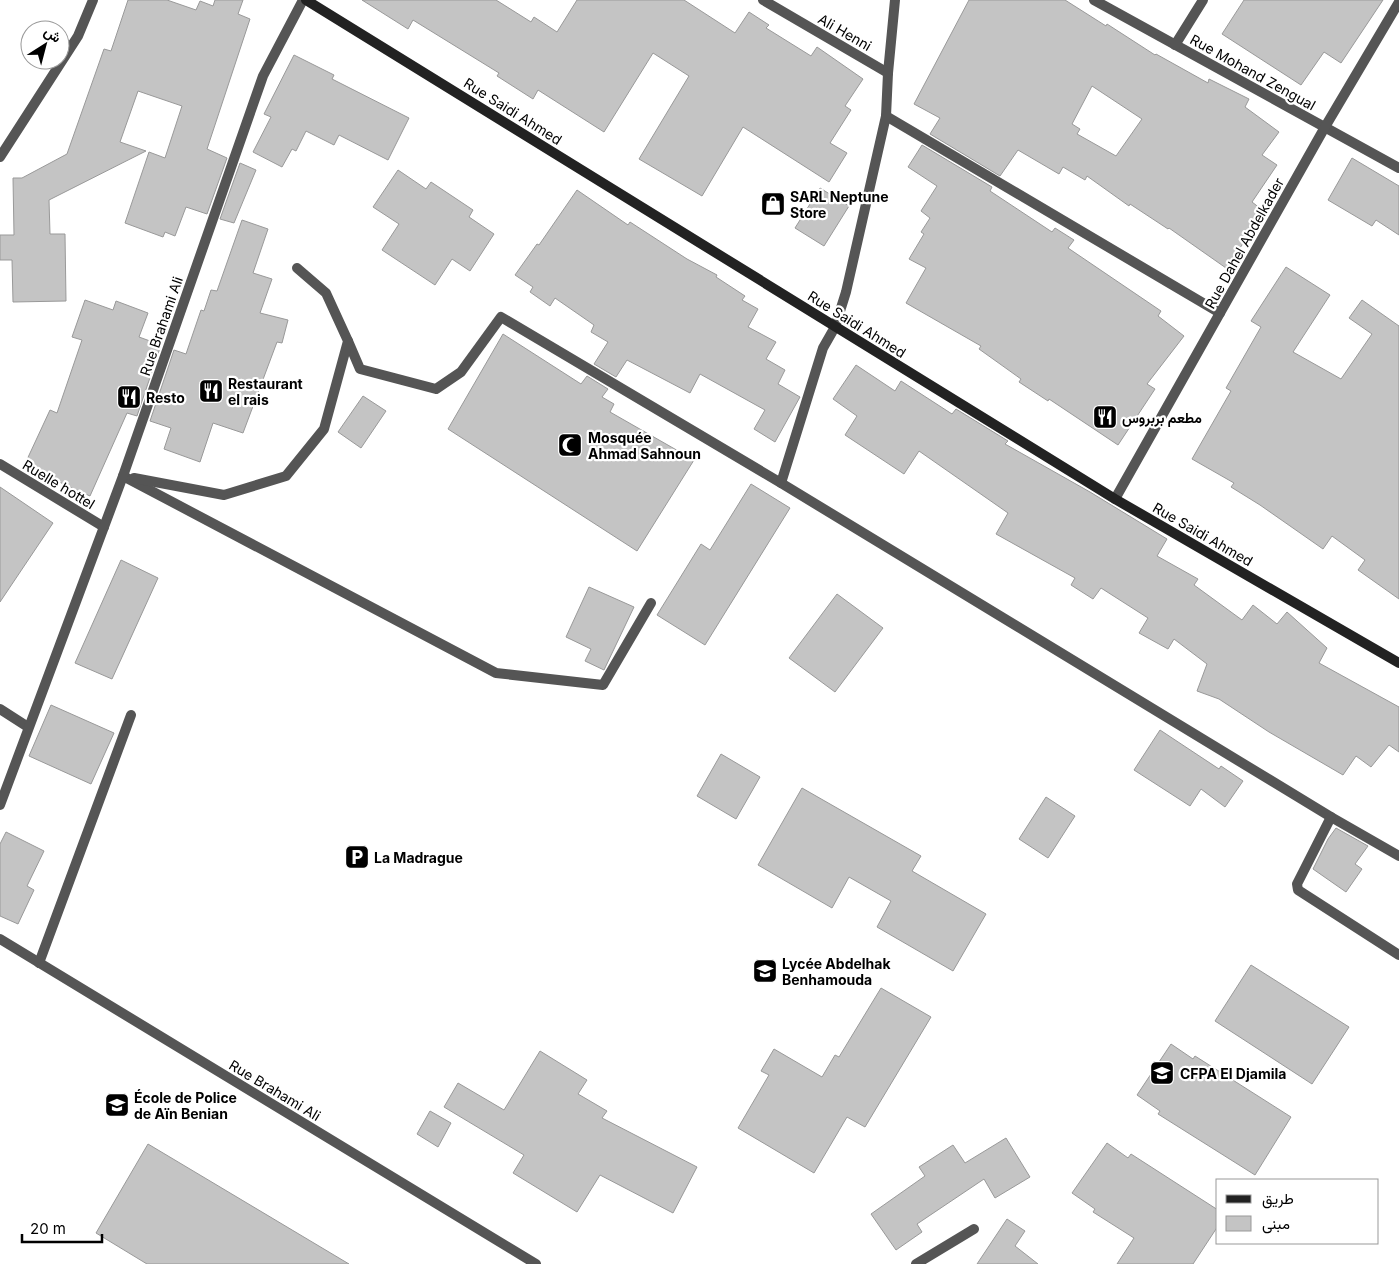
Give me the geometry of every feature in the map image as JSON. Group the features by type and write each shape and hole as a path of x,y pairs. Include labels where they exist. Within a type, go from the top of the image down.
{"street":[{"path":"0,157 78,36 93,0"},
{"name":"Rue Saidi Ahmed","path":"305,0 1115,499 1399,663"},
{"name":"Rue Brahami Ali","path":"0,805 104,527 263,76 305,0"},
{"name":"Ali Henni","path":"763,0 888,73"},
{"path":"781,483 823,348 835,327 846,292 886,116 895,0"},
{"name":"Rue Mohand Zengual","path":"1094,0 1399,168"},
{"path":"1176,45 1203,0"},
{"name":"Rue Dahel Abdelkader","path":"1115,499 1325,127 1399,2"},
{"path":"886,116 1220,313"},
{"path":"297,268 326,293 360,369 436,389 460,372 501,317 781,483 1331,817 1399,856"},
{"path":"122,476 224,495 286,476 324,429 348,341"},
{"name":"Ruelle hottel","path":"0,464 104,527"},
{"path":"122,476 496,673 603,685 651,603"},
{"path":"0,709 28,727"},
{"path":"39,963 131,715"},
{"path":"1331,817 1297,884 1298,890 1399,955"},
{"name":"Rue Brahami Ali","path":"0,939 536,1264"},
{"path":"916,1264 974,1229"}],"building":[{"path":"128,0 167,0 196,10 200,1 213,6 215,0 243,0 238,14 250,19 207,149 227,158 207,214 186,207 175,236 165,232 163,237 125,223 149,152 165,158 182,106 138,91 120,142 146,151 49,200 50,234 65,234 66,301 13,302 12,260 0,260 0,235 14,235 13,178 22,178 67,154 104,49 111,51"},
{"path":"362,0 496,0 531,22 534,17 557,32 577,0 684,0 735,33 749,12 769,25 766,28 811,56 817,47 863,79 845,106 851,110 830,143 847,153 829,182 743,127 702,196 639,159 689,76 653,53 604,132 538,90 533,99 497,76 499,73 413,20 408,29"},
{"path":"969,0 1065,0 1155,55 1208,83 1209,79 1249,99 1245,107 1279,132 1262,155 1277,165 1252,202 1265,212 1226,268 1169,228 1130,204 1129,206 1087,176 1085,180 1063,167 1059,174 1018,150 1000,176 930,134 940,118 914,104","holes":["1092,86 1142,119 1116,156 1077,134 1080,129 1072,124"]},
{"path":"1244,0 1383,0 1341,63 1324,52 1301,85 1222,34"},
{"path":"294,55 334,75 332,79 409,118 388,160 339,135 334,145 306,131 296,151 292,149 282,167 253,152 271,117 264,114"},
{"path":"922,145 992,187 990,191 1052,232 1055,228 1074,240 1068,248 1161,311 1158,316 1184,336 1147,384 1155,389 1118,445 1049,399 1048,401 1019,382 1021,379 979,349 981,346 906,303 926,268 909,259 924,234 921,232 930,218 921,211 937,186 908,167"},
{"path":"1352,158 1399,186 1399,235 1376,220 1372,226 1328,200"},
{"path":"240,163 256,170 234,223 220,219"},
{"path":"398,170 426,189 431,182 473,210 469,217 494,234 470,271 452,259 435,285 382,250 399,224 373,207"},
{"path":"820,188 849,206 824,246 795,228"},
{"path":"577,190 628,225 630,222 687,259 717,275 716,277 745,296 742,300 758,309 748,327 776,342 766,359 785,370 778,384 800,397 775,442 754,429 765,410 700,374 690,393 627,360 616,377 594,364 608,342 591,332 594,325 555,298 550,306 530,292 533,287 515,275 537,244 539,245"},
{"path":"242,220 268,229 253,273 272,279 260,313 288,320 282,343 277,342 243,433 213,423 200,462 164,449 171,428 150,421 174,350 186,354 201,310 204,311 211,290 217,291"},
{"path":"1286,267 1330,295 1293,352 1341,379 1372,334 1349,318 1362,300 1399,326 1399,599 1358,570 1365,560 1332,536 1323,549 1231,487 1234,483 1192,459 1231,391 1226,388 1261,327 1251,321"},
{"path":"85,300 113,310 116,301 148,313 139,337 161,345 137,416 127,413 90,496 24,466 50,410 57,413 82,340 72,337"},
{"name":"Mosquée Ahmad Sahnoun","path":"503,334 581,384 587,376 608,389 602,397 614,404 610,412 694,460 637,551 448,429"},
{"path":"856,365 895,391 901,381 952,414 956,409 1008,441 1005,444 1090,492 1167,539 1157,556 1198,579 1194,585 1242,620 1253,605 1277,624 1287,612 1327,648 1319,663 1399,707 1399,752 1389,745 1371,767 1356,756 1343,775 1269,732 1219,699 1197,691 1207,664 1174,639 1168,649 1139,633 1148,618 1101,588 1093,599 1071,585 1075,578 996,534 1008,513 919,451 904,474 845,435 857,416 833,399"},
{"path":"363,396 386,411 361,448 338,432"},
{"path":"751,484 790,508 705,645 657,615 701,544 710,550"},
{"path":"0,487 53,523 0,602"},
{"path":"121,560 158,578 112,679 75,663"},
{"path":"589,587 634,607 604,670 585,661 591,649 566,637"},
{"path":"837,594 883,628 835,692 789,658"},
{"path":"51,705 114,733 91,784 29,756"},
{"path":"1160,730 1219,769 1221,766 1243,781 1225,807 1201,789 1190,806 1134,770"},
{"path":"721,754 760,777 736,819 697,796"},
{"path":"802,788 921,856 912,871 986,914 953,971 877,927 891,901 849,877 832,908 758,865"},
{"path":"1046,797 1075,816 1048,858 1019,839"},
{"path":"1336,828 1368,846 1355,864 1362,869 1346,892 1313,869 1328,839"},
{"path":"6,832 44,851 27,886 34,890 18,924 0,916 0,844"},
{"path":"1251,965 1349,1027 1312,1084 1215,1021"},
{"path":"881,988 931,1017 865,1127 847,1117 814,1173 738,1128 769,1075 761,1071 774,1049 822,1077 835,1055 839,1057"},
{"path":"1171,1044 1193,1059 1195,1056 1291,1117 1255,1175 1158,1114 1160,1111 1137,1095"},
{"path":"540,1051 587,1080 578,1094 607,1111 602,1118 697,1167 673,1213 600,1175 577,1212 513,1173 524,1155 444,1107 458,1083 504,1110"},
{"path":"430,1111 451,1123 438,1147 417,1134"},
{"path":"1006,1138 1030,1177 995,1198 984,1179 917,1224 922,1232 896,1250 871,1214 925,1176 919,1167 953,1145 965,1163"},
{"path":"1107,1143 1128,1158 1131,1154 1216,1209 1216,1229 1193,1264 1117,1264 1134,1238 1093,1212 1095,1209 1072,1193"},
{"path":"148,1144 349,1264 147,1264 96,1233"},
{"path":"1007,1219 1025,1231 1015,1246 1038,1264 977,1264"}],"place":[{"name":"SARL Neptune Store","path":"773,204"},
{"name":"Restaurant el rais","path":"211,391"},
{"name":"Resto","path":"129,397"},
{"name":"مطعم بربروس","path":"1105,417"},
{"name":"Mosquée Ahmad Sahnoun","path":"570,445"},
{"name":"La Madrague","path":"357,857"},
{"name":"Lycée Abdelhak Benhamouda","path":"765,971"},
{"name":"CFPA El Djamila","path":"1162,1073"},
{"name":"École de Police de Aïn Benian","path":"117,1105"}]}
